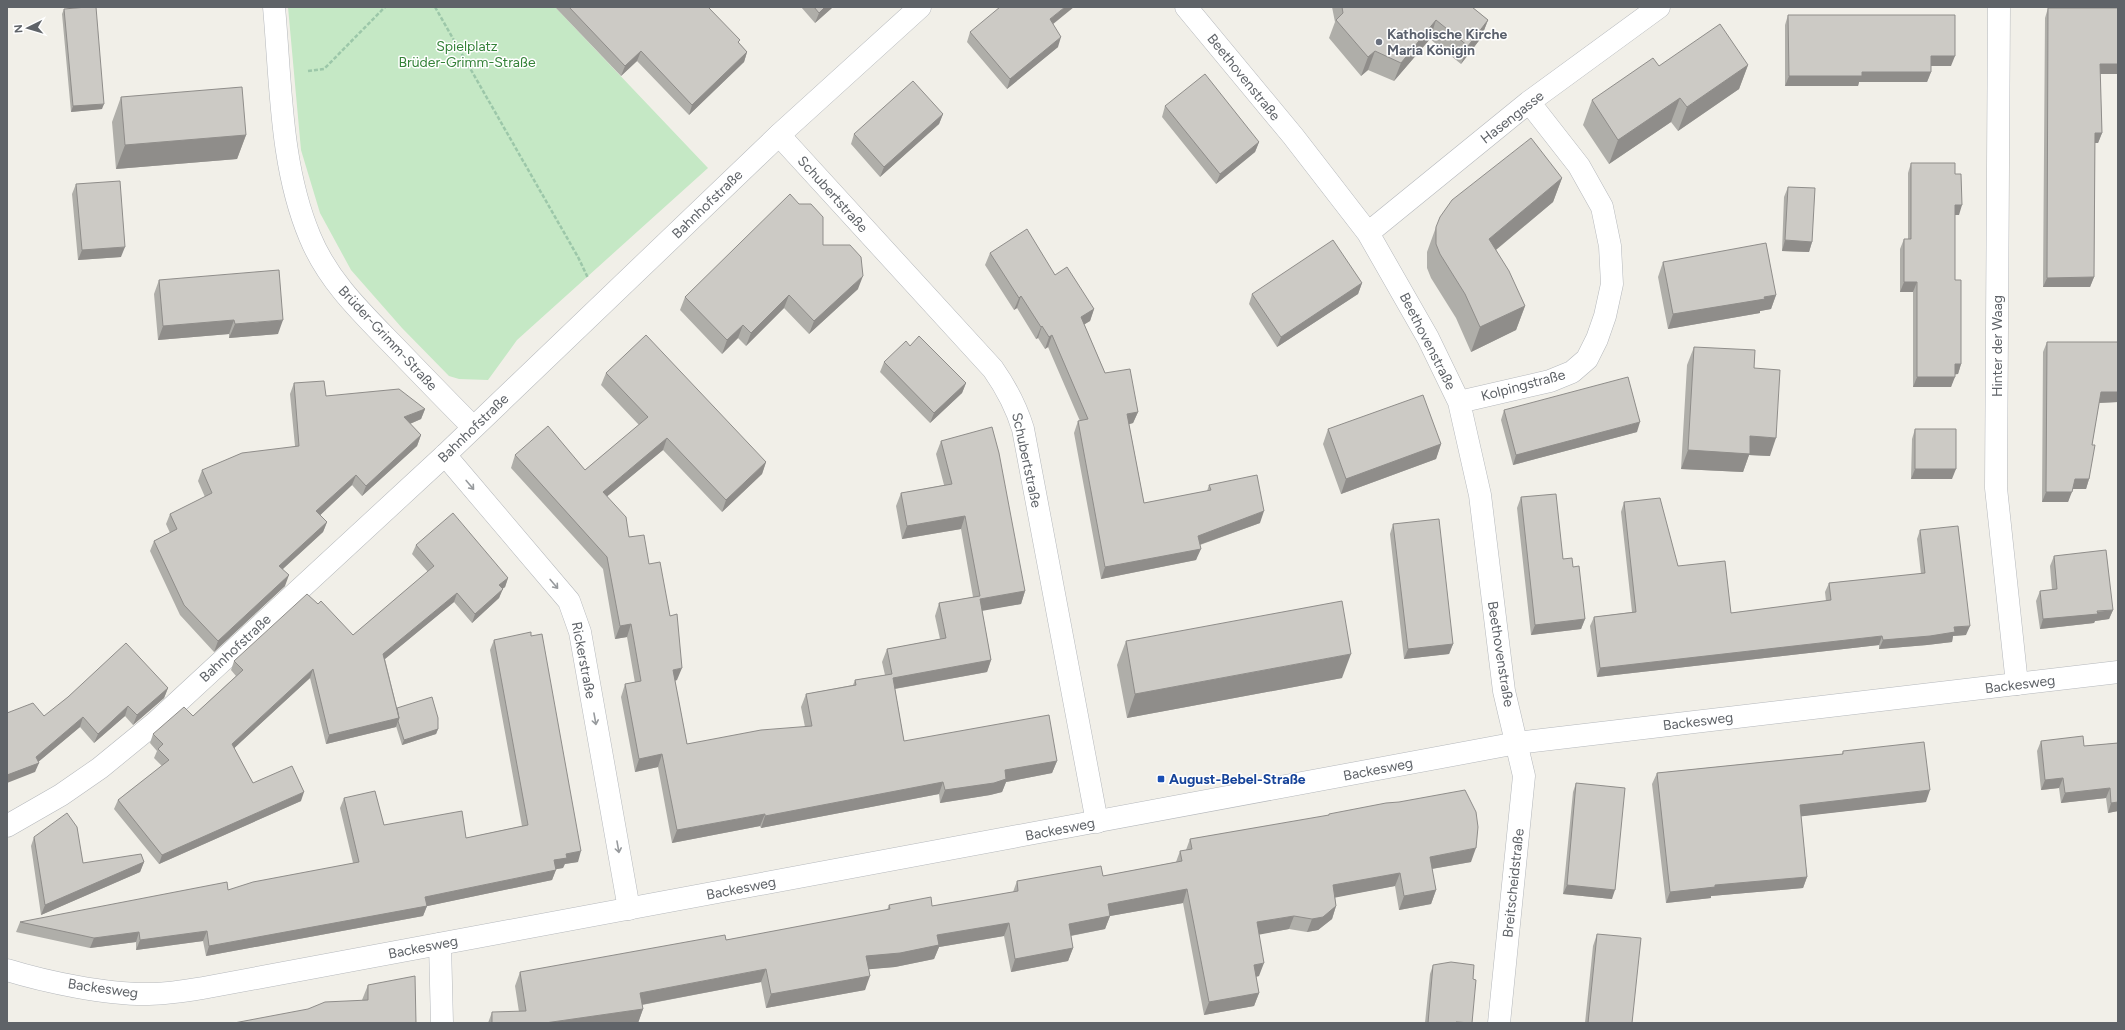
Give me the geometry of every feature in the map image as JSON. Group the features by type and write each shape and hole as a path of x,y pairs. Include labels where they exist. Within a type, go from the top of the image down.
{"street":[{"name":"Brüder-Grimm-Straße","path":"274,7 287,150 298,201 310,238 327,269 345,296 473,427"},
{"name":"Bahnhofstraße","path":"7,826 61,795 100,768 155,723 445,455 779,135 920,7"},
{"name":"Beethovenstraße","path":"1186,7 1293,136 1368,233 1428,338 1459,402 1480,495 1504,691 1518,743"},
{"name":"Hasengasse","path":"1368,233 1529,102 1659,7"},
{"name":"Hinter der Waag","path":"1999,7 1996,488 2017,684"},
{"name":"Kolpingstraße","path":"1459,402 1550,381 1572,372 1586,359 1597,339 1605,316 1612,284 1610,246 1602,207 1579,166 1529,102"},
{"name":"Schubertstraße","path":"779,135 994,369 1008,390 1017,408 1023,429 1097,822"},
{"name":"Rickerstraße","path":"445,455 569,601 580,632 629,909"},
{"name":"Backesweg","path":"7,970 103,991 149,994 204,988 1518,743 2118,672"},
{"name":"Breitscheidstraße","path":"1499,1023 1524,776 1518,743"},
{"path":"440,944 442,1023"}],"path":[{"path":"280,74 324,69 385,7"},
{"path":"435,7 578,257 600,306"}],"green space":[{"name":"Spielplatz Brüder-Grimm-Straße","path":"288,7 555,7 708,168 517,340 488,380 459,379 449,376 402,328 351,270 320,213 301,150"}],"building":[{"path":"96,7 104,104 73,106 64,9"},
{"path":"569,7 708,7 740,40 738,42 747,52 692,105 641,51 625,66"},
{"path":"814,7 825,7 819,13"},
{"path":"1000,7 1065,7 1050,19 1061,37 1010,79 970,32"},
{"name":"Katholische Kirche Maria Königin","path":"1342,7 1472,7 1488,20 1468,46 1436,20 1401,63 1375,51 1368,57 1336,20 1343,13"},
{"path":"2048,8 2118,8 2118,64 2100,64 2102,133 2095,133 2094,277 2047,278"},
{"path":"1788,15 1955,15 1955,56 1931,56 1931,72 1862,72 1862,76 1789,76"},
{"path":"1720,24 1748,65 1687,107 1680,98 1618,140 1592,100 1653,58 1659,66"},
{"path":"1205,74 1259,142 1220,174 1165,106"},
{"path":"913,81 943,114 884,167 854,134"},
{"path":"242,87 246,135 125,145 121,97"},
{"path":"1531,138 1562,178 1489,239 1509,271 1525,306 1480,327 1465,294 1440,254 1436,244 1436,227 1440,217 1452,200"},
{"path":"1911,163 1955,163 1955,174 1961,174 1962,205 1955,205 1955,280 1961,280 1961,364 1955,364 1955,377 1917,377 1917,282 1904,282 1904,239 1911,239"},
{"path":"120,181 125,247 82,250 76,184"},
{"path":"1788,187 1815,188 1812,242 1785,240"},
{"path":"790,194 799,204 811,204 823,217 823,245 850,245 861,257 863,276 814,321 789,295 751,333 743,325 727,340 685,297"},
{"path":"1027,229 1055,275 1067,267 1094,309 1081,317 1105,373 1130,369 1138,412 1127,414 1144,503 1211,490 1209,485 1257,475 1264,511 1198,536 1201,549 1105,567 1078,421 1088,419 1052,335 1049,337 1021,296 1019,298 990,253"},
{"path":"1333,240 1362,283 1281,337 1252,294"},
{"path":"1766,243 1776,295 1764,297 1765,299 1673,314 1663,262"},
{"path":"279,270 283,320 235,324 234,320 163,326 159,280"},
{"path":"646,335 766,462 726,500 667,438 603,492 626,517 629,537 644,535 649,564 660,562 670,616 677,614 682,668 673,670 687,744 761,730 812,726 806,694 856,685 855,680 892,674 887,649 946,638 939,603 980,596 965,516 907,526 901,493 952,484 941,441 992,427 999,453 1025,591 980,599 991,660 893,678 904,741 1049,715 1057,761 1005,770 1006,779 994,783 945,790 943,782 765,816 765,814 677,830 662,754 639,759 625,684 641,681 631,624 620,626 607,557 515,455 548,426 585,470 648,417 606,373"},
{"path":"919,336 966,383 934,413 884,362 906,341 910,346"},
{"path":"2047,342 2118,342 2118,392 2101,392 2092,445 2095,445 2089,479 2075,479 2072,492 2046,492"},
{"path":"1694,347 1755,350 1754,368 1780,370 1776,438 1750,436 1750,454 1688,450"},
{"path":"1628,377 1640,422 1516,455 1504,410"},
{"path":"324,381 326,396 399,389 425,409 404,417 421,435 366,486 356,475 316,511 327,522 279,566 289,575 218,641 184,605 154,541 177,529 170,514 212,493 202,470 242,453 299,446 294,383"},
{"path":"1423,395 1441,444 1346,479 1328,429"},
{"path":"1915,429 1956,429 1956,469 1915,469"},
{"path":"1556,494 1563,559 1572,558 1573,567 1579,566 1585,619 1535,625 1521,497"},
{"path":"1660,498 1678,566 1725,561 1731,613 1831,600 1829,583 1925,573 1920,530 1958,526 1970,626 1954,627 1955,632 1930,636 1883,640 1882,636 1600,668 1594,617 1636,612 1624,502"},
{"path":"453,513 508,578 499,585 503,589 475,614 457,593 383,654 399,718 329,735 313,669 232,744 253,783 292,766 304,792 162,855 118,800 169,760 158,749 163,744 153,734 184,707 193,716 243,670 234,661 307,594 318,604 321,601 353,635 434,566 416,545"},
{"path":"1439,519 1453,644 1408,649 1393,524"},
{"path":"2106,550 2113,610 2097,611 2098,614 2043,619 2040,591 2057,589 2054,556"},
{"path":"1342,601 1351,654 1135,694 1126,641"},
{"path":"531,632 531,636 542,634 581,851 566,854 567,858 554,860 556,870 425,897 427,906 209,946 207,931 140,940 139,932 94,938 20,922 227,882 228,890 253,882 359,862 344,798 375,791 384,825 462,811 466,838 528,825 494,640"},
{"path":"126,643 168,688 137,715 128,706 98,734 83,717 36,757 39,763 7,775 7,713 33,703 44,716 68,697"},
{"path":"432,697 438,718 438,729 404,740 398,721 399,718 397,708"},
{"path":"2083,736 2084,746 2118,743 2118,802 2111,803 2110,788 2065,793 2063,778 2045,780 2041,741"},
{"path":"1924,742 1930,790 1800,805 1807,877 1715,885 1715,887 1670,892 1657,773 1843,754 1843,751"},
{"path":"1576,783 1625,788 1615,890 1567,885"},
{"path":"1465,790 1476,812 1478,827 1476,848 1430,857 1436,890 1404,896 1400,873 1333,885 1336,906 1323,917 1312,919 1294,916 1257,922 1264,963 1254,965 1259,993 1209,1002 1187,889 1108,904 1110,916 1069,924 1073,948 1015,959 1009,923 937,935 939,945 900,953 866,956 870,976 771,994 766,969 640,993 643,1009 545,1023 492,1023 492,1012 526,1011 520,972 725,935 726,940 890,909 889,905 931,897 932,906 1018,891 1017,881 1101,866 1103,876 1182,861 1180,851 1192,849 1190,839"},
{"path":"67,813 77,827 83,863 141,854 144,862 45,905 34,837"},
{"path":"1597,934 1641,938 1632,1023 1588,1023"},
{"path":"1451,962 1474,965 1473,979 1476,980 1472,1023 1428,1023 1433,965"},
{"path":"415,976 416,1023 234,1023 308,1009 325,1002 368,1000 368,985"}],"place":[{"name":"Katholische Kirche Maria Königin","path":"1379,42"},
{"name":"August-Bebel-Straße","path":"1161,779"}]}
